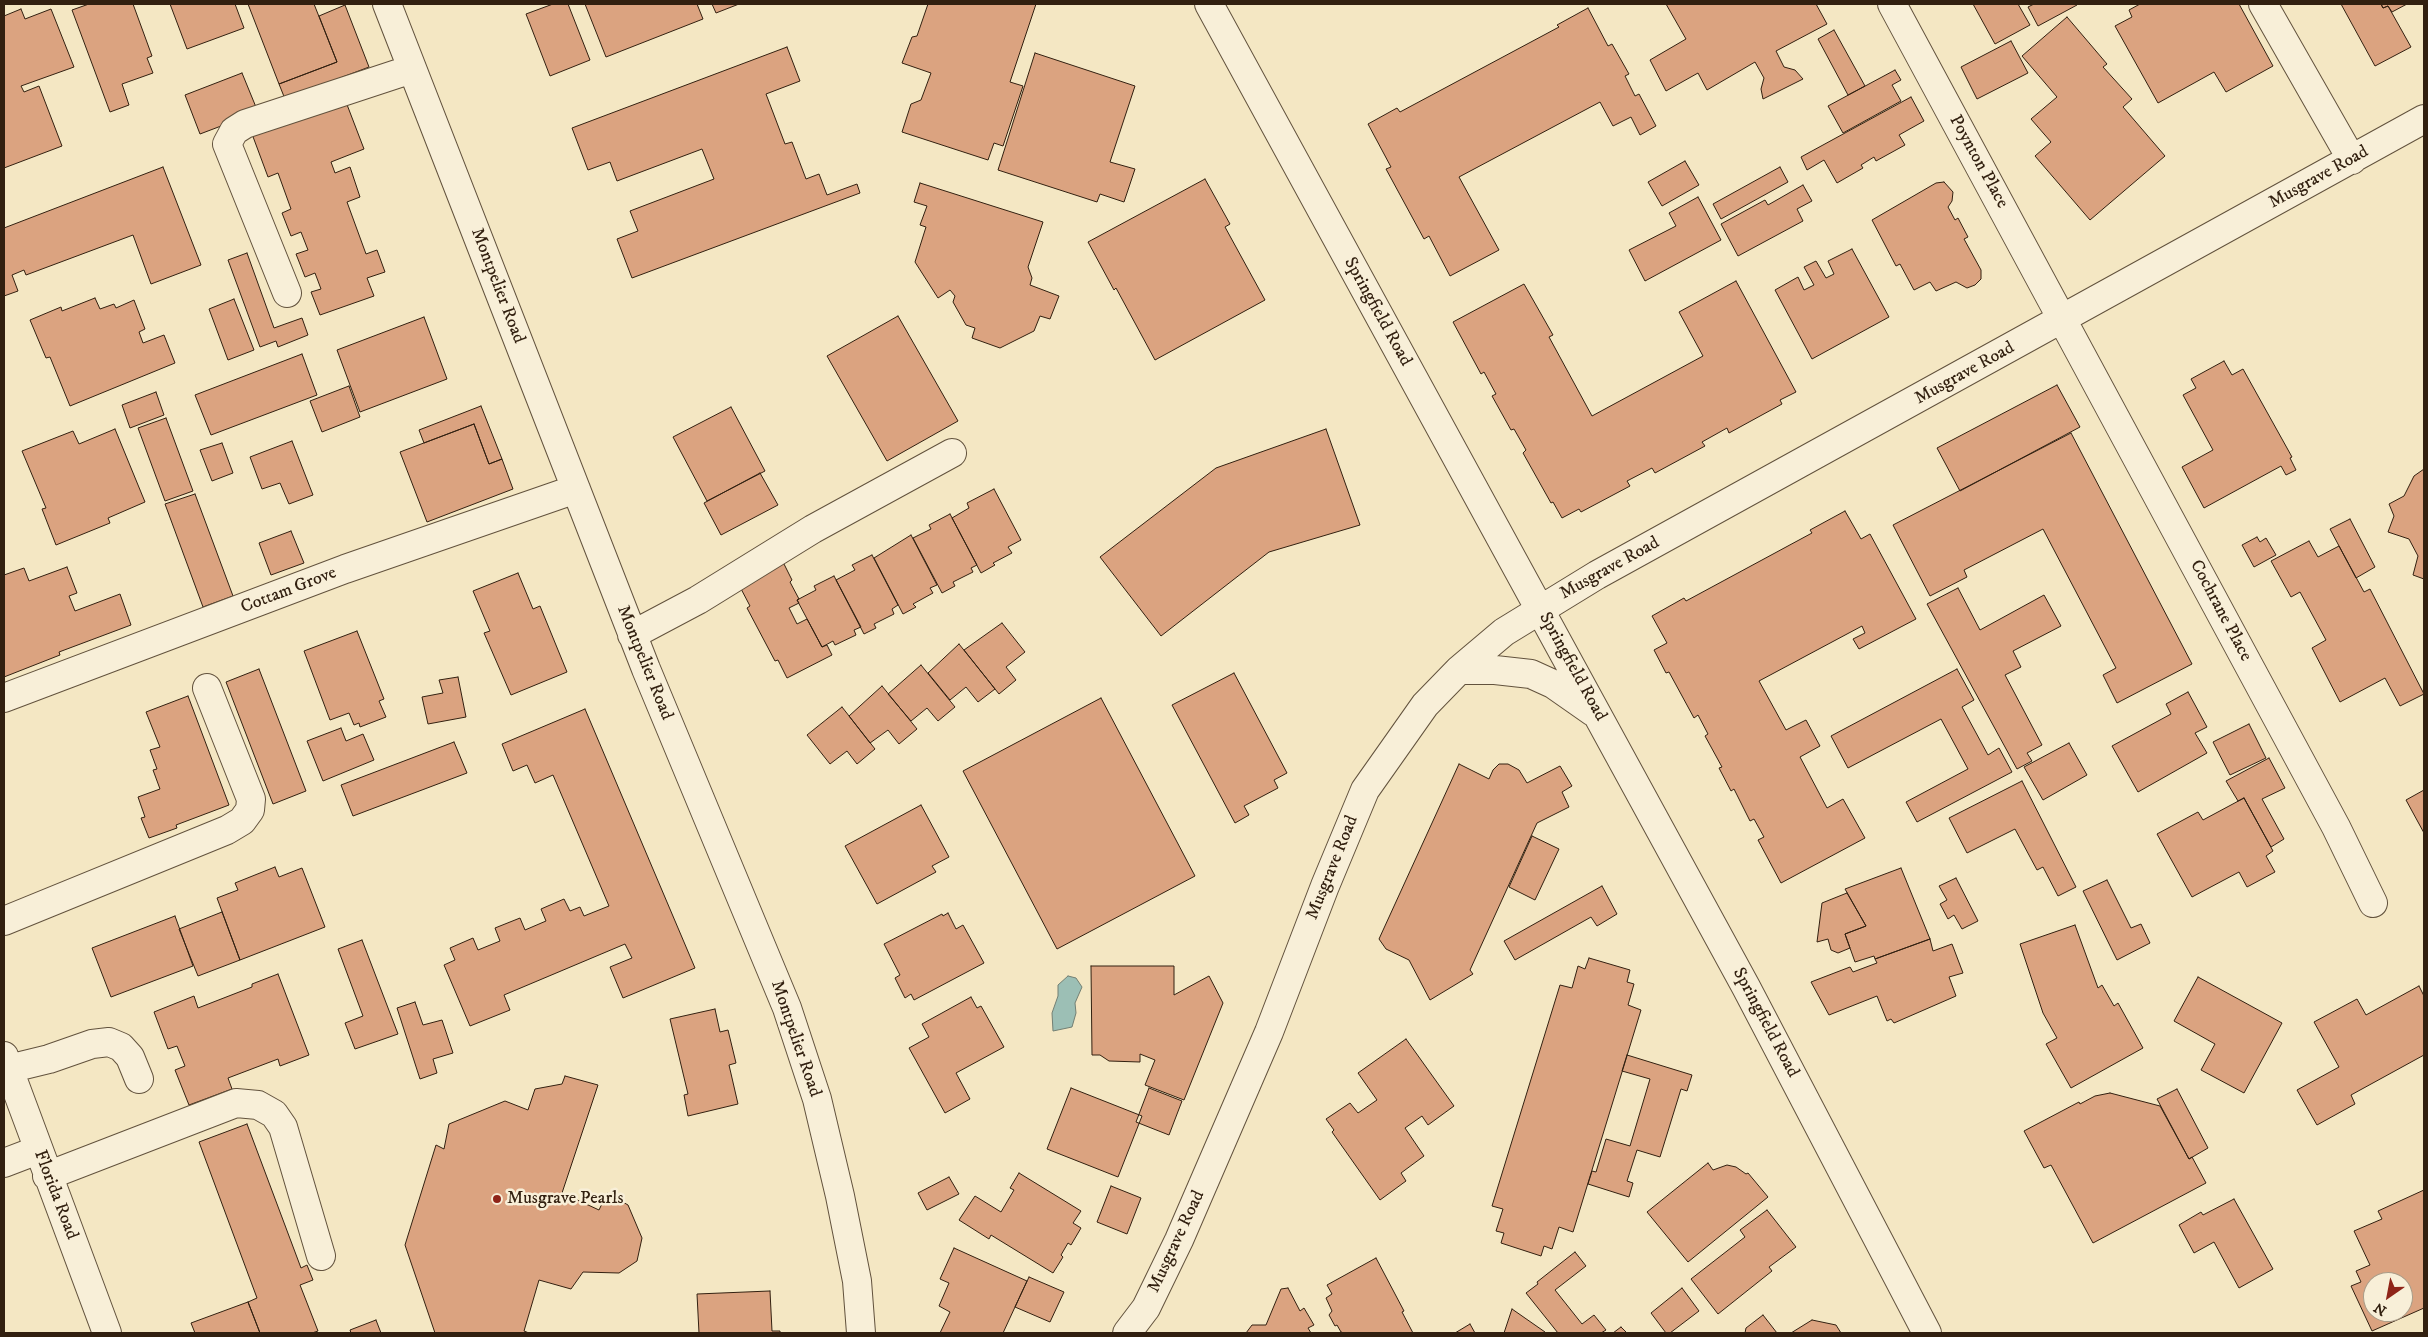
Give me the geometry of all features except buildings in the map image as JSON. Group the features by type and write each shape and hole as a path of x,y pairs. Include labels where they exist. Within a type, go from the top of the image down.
{"street":[{"name":"Montpelier Road","path":"387,4 632,635 793,1026 817,1099 840,1196 857,1282 861,1333"},
{"name":"Springfield Road","path":"1209,4 1751,995 1927,1333"},
{"name":"Poynton Place","path":"1892,4 2064,320"},
{"path":"2263,4 2352,160"},
{"path":"287,293 227,144 234,131 246,124 412,69"},
{"name":"Musgrave Road","path":"1127,1333 1146,1308 1183,1231 1269,1032 1325,886 1365,790 1425,705 1459,670 1504,632 1539,609 2424,119"},
{"name":"Cochrane Place","path":"2064,320 2332,818 2373,904"},
{"path":"632,635 698,600 812,529 952,453"},
{"name":"Cottam Grove","path":"4,698 345,569 576,489"},
{"path":"1459,670 1495,670 1531,674 1553,684 1600,718"},
{"path":"4,921 227,830 242,821 250,810 251,799 208,688"},
{"path":"6,1062 49,1059 92,1044 109,1042 121,1046 130,1057 139,1079"},
{"name":"Florida Road","path":"6,1062 107,1333"},
{"path":"48,1176 236,1103 258,1105 274,1114 283,1127 322,1256"},
{"path":"4,1163 38,1150"}],"water":[{"path":"1068,976 1076,978 1082,987 1075,1003 1076,1013 1072,1027 1053,1031 1052,1013 1058,996 1058,985"}],"place":[{"name":"Musgrave Pearls","path":"497,1199"}]}
